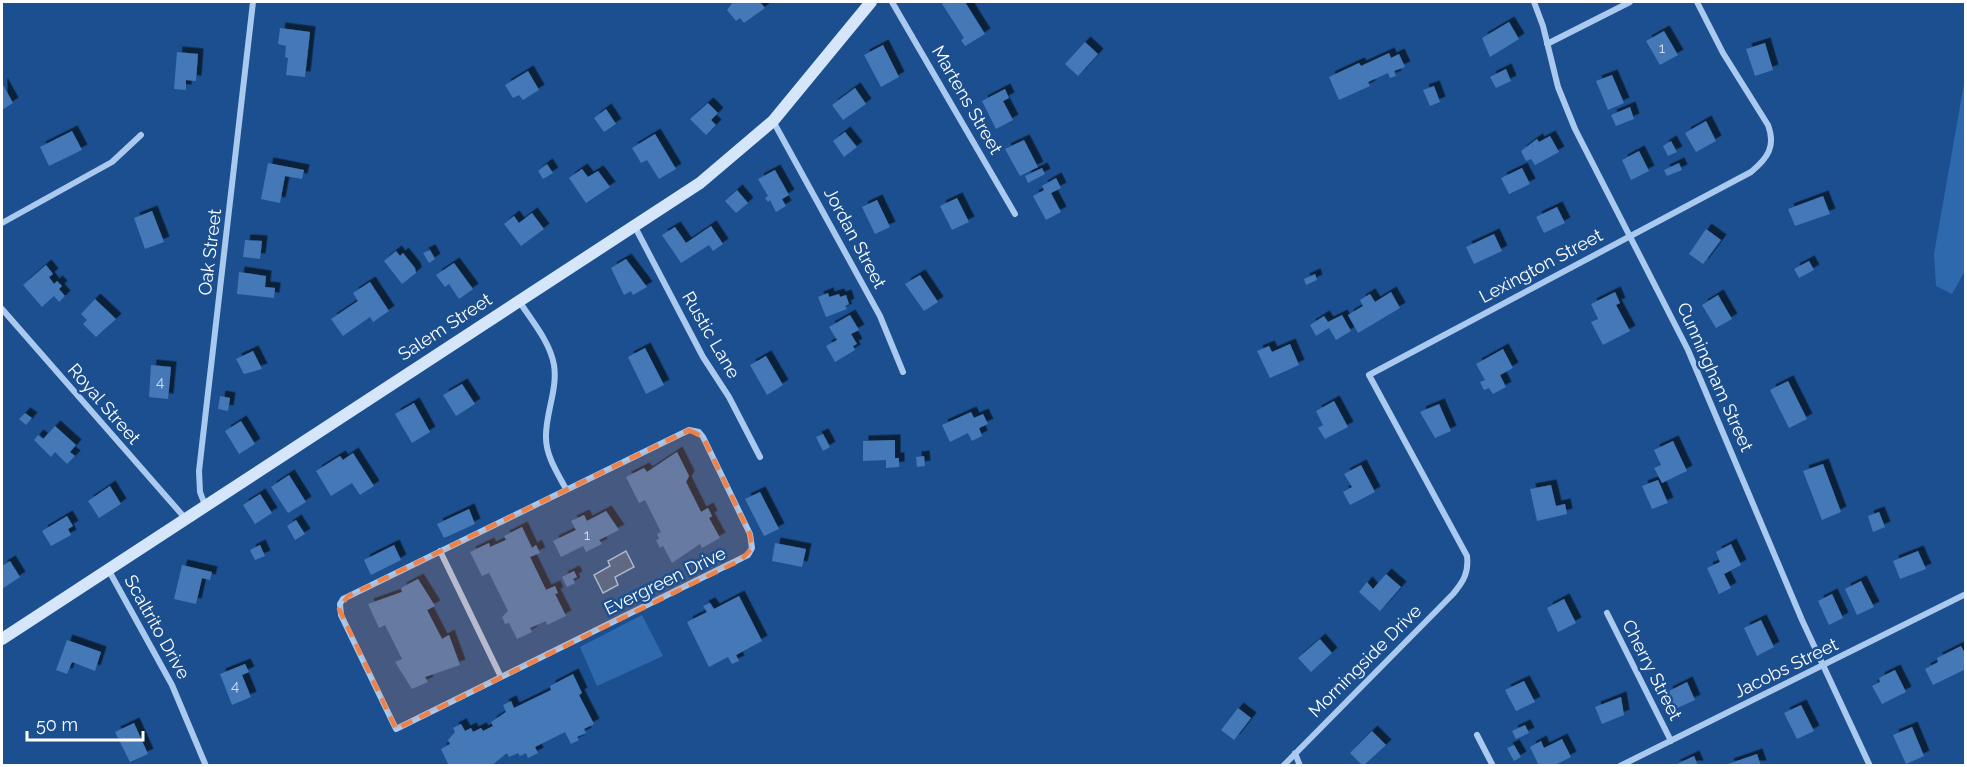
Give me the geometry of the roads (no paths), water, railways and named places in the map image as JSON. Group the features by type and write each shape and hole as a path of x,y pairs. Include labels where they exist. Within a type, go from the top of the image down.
{"street":[{"name":"Oak Street","path":"205,505 199,488 200,459 253,2"},
{"name":"Salem Street","path":"2,639 635,227 728,161 773,121 871,2"},
{"name":"Martens Street","path":"892,2 1015,214"},
{"name":"Cunningham Street","path":"1534,2 1558,87 1575,129 1631,235 1707,393 1823,667 1870,765"},
{"path":"1547,44 1630,2"},
{"name":"Lexington Street","path":"1466,576 1467,556 1369,375 1751,172 1770,152 1773,138 1768,124 1723,52 1696,2"},
{"name":"Jordan Street","path":"773,121 880,316 903,372"},
{"path":"2,223 112,162 141,135"},
{"name":"Rustic Lane","path":"635,227 703,357 729,396 760,457"},
{"path":"519,301 543,337 554,365 555,379 546,440 549,455 566,489"},
{"name":"Royal Street","path":"2,309 185,518"},
{"name":"Evergreen Drive","path":"695,430 703,438 750,534 752,548 741,560 396,729 341,615 340,604 348,596 440,551 683,432 695,430"},
{"path":"440,551 501,678"},
{"name":"Scaltrito Drive","path":"108,569 172,685 206,765"},
{"name":"Morningside Drive","path":"1283,765 1452,594 1466,576"},
{"name":"Jacobs Street","path":"1620,765 1823,667 1965,594"},
{"name":"Cherry Street","path":"1607,613 1671,741"},
{"path":"1477,735 1493,765"},
{"path":"1295,753 1300,765"}]}
